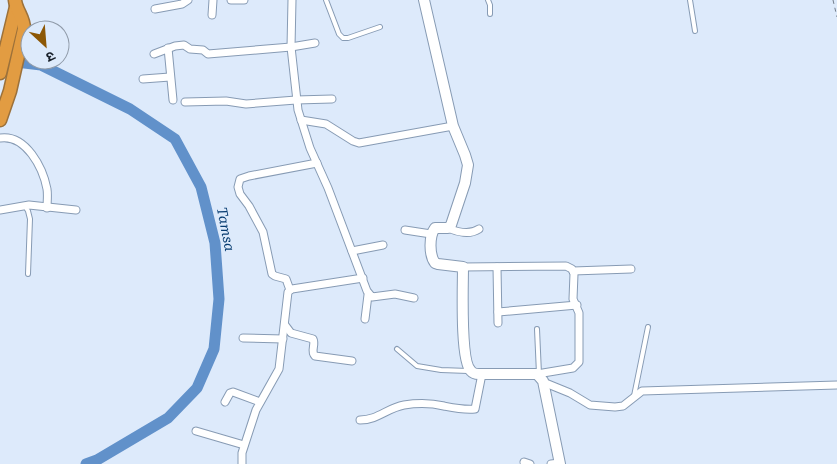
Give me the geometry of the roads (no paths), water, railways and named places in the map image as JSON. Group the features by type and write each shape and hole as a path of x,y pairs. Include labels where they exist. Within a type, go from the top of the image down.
{"highway":[{"path":"0,120 10,91 24,29 23,20 15,7"},
{"path":"0,73 15,7"}],"street":[{"path":"156,9 182,4 188,0"},
{"path":"212,15 213,0"},
{"path":"231,0 244,0"},
{"path":"292,0 291,47 296,100 301,120 317,163 363,278 368,295 366,319"},
{"path":"424,0 452,126 467,160 468,171 448,228"},
{"path":"154,54 168,48 184,45 190,49 203,50 208,54 291,47 315,43"},
{"path":"168,48 173,100"},
{"path":"143,79 170,77"},
{"path":"186,102 226,101 246,104 332,99"},
{"path":"301,120 326,124 353,142 359,143 452,126"},
{"path":"0,138 6,137 17,142 28,150 37,162 46,186 47,208"},
{"path":"290,290 286,279 272,274 265,236 249,206 240,194 238,182 240,179 249,176 317,163"},
{"path":"0,210 25,206 76,210"},
{"path":"405,230 431,234 438,228 448,228 460,232 473,232 479,229"},
{"path":"431,234 431,258 435,263 463,267 566,266 573,271 631,269"},
{"path":"352,250 383,245"},
{"path":"497,266 498,323"},
{"path":"463,267 463,330 468,365 471,371 475,374 540,377 578,365 579,313 573,296 573,271"},
{"path":"290,290 363,278"},
{"path":"242,464 241,456 244,445 260,402 278,371 287,295 290,290"},
{"path":"368,295 372,297 395,294 414,298"},
{"path":"498,312 577,305"},
{"path":"285,324 290,333 313,339 313,352 315,356 352,361"},
{"path":"243,338 283,339"},
{"path":"360,420 371,420 390,409 409,404 446,406 453,409 475,409 482,374"},
{"path":"540,377 590,405 620,407 642,391 649,390 837,384"},
{"path":"540,377 557,464"},
{"path":"225,402 230,393 233,392 260,402"},
{"path":"196,432 244,445"}],"lane":[{"path":"326,0 339,34 343,38 380,27"},
{"path":"488,0 490,14"},
{"path":"690,0 695,31"},
{"path":"25,206 30,218 28,274"},
{"path":"634,396 648,327"},
{"path":"537,329 540,377"},
{"path":"397,350 417,366 441,370 471,371"}],"waterway":[{"name":"Tamsa","path":"8,61 41,65 130,109 175,139 201,187 215,243 219,299 214,349 197,388 168,418 97,460 86,464"}]}
